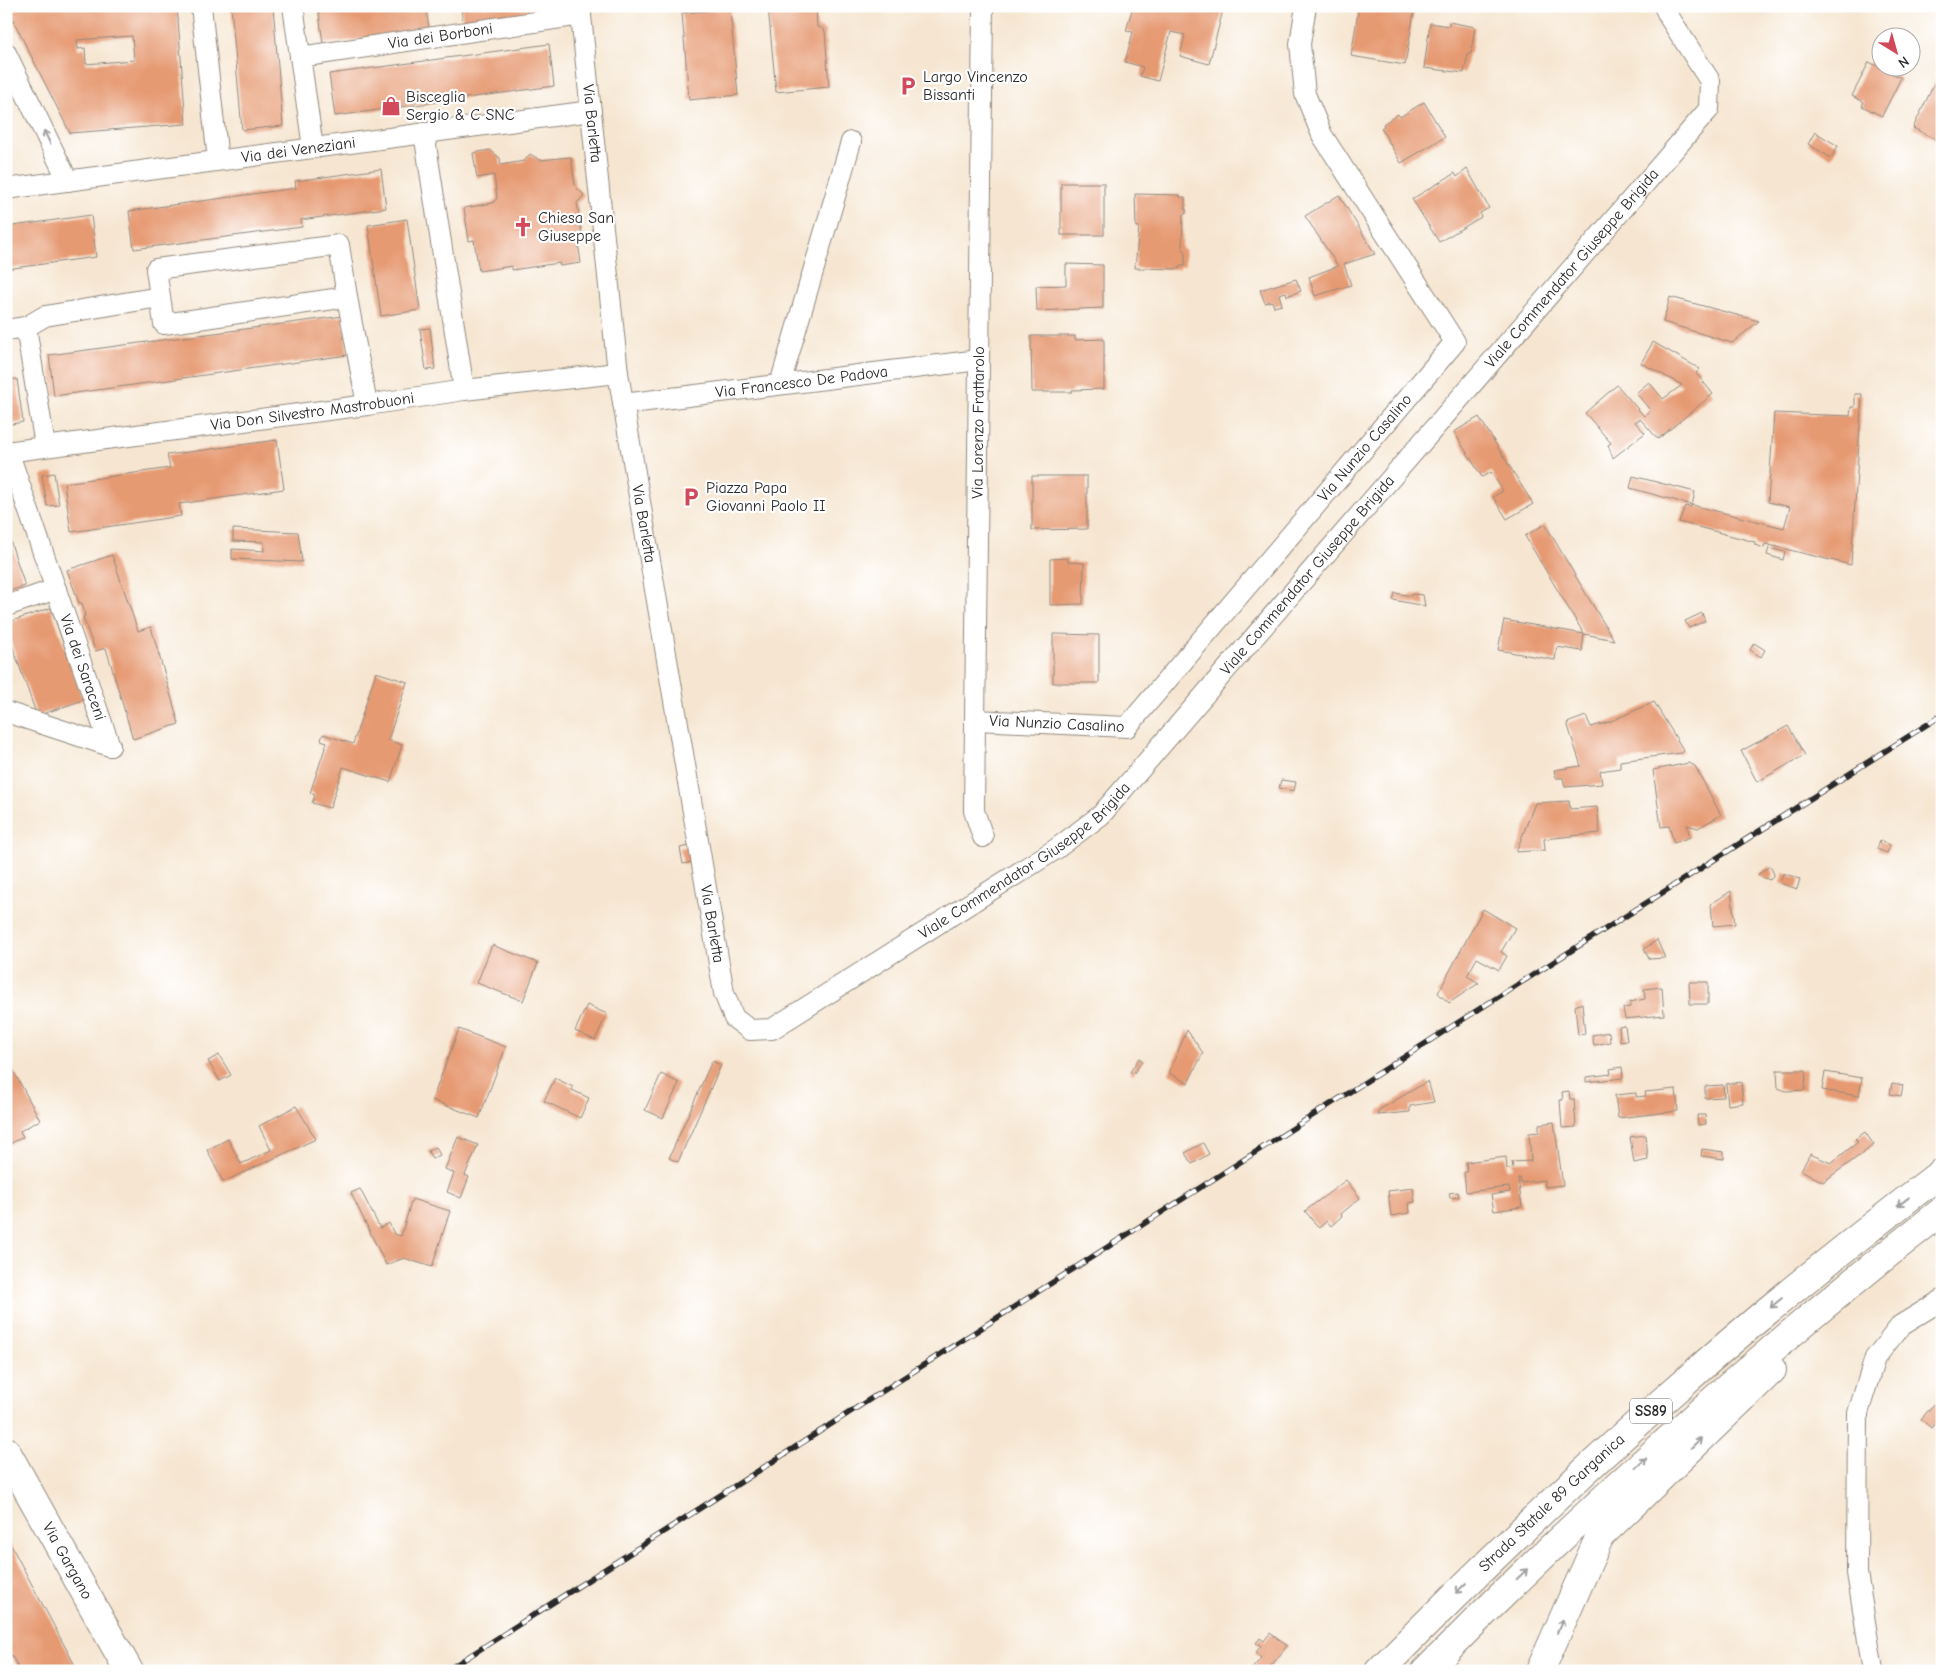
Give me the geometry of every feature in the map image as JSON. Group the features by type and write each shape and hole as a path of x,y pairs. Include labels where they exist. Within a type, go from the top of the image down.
{"main road":[{"name":"Strada Statale 89 Garganica","path":"1379,1671 1452,1597 1564,1490 1681,1384 1802,1282 1942,1172"},
{"name":"Strada Statale 89 Garganica","path":"1426,1671 1489,1606 1584,1514 1668,1439 1747,1369 1942,1211"},
{"path":"1540,1671 1600,1536 1915,1232"},
{"name":"Via Gargano","path":"6,1451 129,1671"}],"street":[{"path":"201,6 218,160"},
{"path":"293,6 313,148"},
{"name":"Via Lorenzo Frattarolo","path":"983,6 974,811 983,837"},
{"name":"Via Nunzio Casalino","path":"975,720 1127,727 1455,342 1322,135 1305,94 1300,44 1306,6"},
{"name":"Viale Commendator Giuseppe Brigida","path":"750,1030 772,1029 1056,850 1101,815 1709,109 1710,81 1664,6"},
{"name":"Via dei Borboni","path":"300,57 581,11"},
{"name":"Via Barletta","path":"581,11 618,374 724,994 734,1018 750,1030"},
{"path":"6,53 68,181"},
{"name":"Via dei Veneziani","path":"6,189 591,111"},
{"path":"424,134 464,390"},
{"path":"780,384 851,142"},
{"path":"347,297 164,324 156,269 339,245 367,405"},
{"path":"6,330 26,327 45,316 160,297"},
{"path":"26,327 45,446"},
{"name":"Via Francesco De Padova","path":"623,404 979,360"},
{"name":"Via Don Silvestro Mastrobuoni","path":"7,452 367,405 464,390 618,374"},
{"name":"Via dei Saraceni","path":"6,712 110,746 7,452"},
{"path":"6,606 56,588"},
{"path":"1873,1671 1857,1573 1858,1413 1875,1358 1901,1325 1942,1300"}],"building":[{"path":"6,6 177,6 186,124 70,133","holes":["132,36 134,60 86,64 85,48 78,49 77,40"]},
{"path":"231,6 273,6 283,126 242,130"},
{"path":"318,6 426,6 429,30 323,44"},
{"path":"461,6 544,6 546,14 463,25"},
{"path":"768,6 816,6 817,27 825,31 829,87 776,92"},
{"path":"1133,6 1224,6 1209,64 1180,56 1185,35 1171,32 1158,81 1140,76 1143,67 1125,62 1133,32 1126,31"},
{"path":"1359,6 1415,6 1405,65 1351,56"},
{"path":"1706,6 1733,6 1733,7 1706,11"},
{"path":"730,9 738,95 689,100 682,13"},
{"path":"1449,22 1475,27 1471,53 1468,54 1464,73 1424,68 1430,23 1449,26"},
{"path":"549,44 554,86 335,116 329,74"},
{"path":"1869,62 1870,78 1901,78 1882,116 1862,106 1864,102 1852,96"},
{"path":"1937,78 1942,80 1942,142 1913,128"},
{"path":"1424,102 1445,137 1401,163 1381,128 1384,126 1383,124 1398,114 1400,117"},
{"path":"1815,132 1838,146 1831,158 1808,144"},
{"name":"Chiesa San Giuseppe","path":"490,150 500,158 501,165 524,161 530,154 540,160 571,157 575,186 584,195 577,203 582,234 577,235 581,263 560,266 559,263 512,270 512,266 479,271 474,240 469,241 464,208 493,203 497,198 494,175 477,178 473,153"},
{"path":"381,169 386,208 301,220 302,227 134,249 129,211 296,188 295,181"},
{"path":"1467,169 1489,208 1480,213 1481,217 1439,242 1412,199 1455,173 1457,177"},
{"path":"1061,183 1104,183 1104,235 1061,235"},
{"path":"1135,194 1180,195 1180,197 1185,197 1186,214 1183,214 1182,249 1185,250 1185,266 1180,266 1179,269 1135,268 1139,227 1136,226"},
{"path":"1339,195 1375,254 1344,264 1351,285 1315,296 1309,277 1338,266 1305,216"},
{"path":"91,215 96,257 6,269 6,227"},
{"path":"407,219 420,310 381,316 368,225"},
{"path":"1066,264 1103,265 1103,308 1037,311 1036,286 1066,285"},
{"path":"1296,279 1301,291 1287,296 1286,292 1279,294 1282,305 1274,307 1272,301 1265,303 1260,290"},
{"path":"1670,297 1759,321 1732,343 1663,322"},
{"path":"343,316 348,355 54,396 49,355"},
{"path":"430,328 435,369 426,370 420,329"},
{"path":"1031,336 1075,336 1075,340 1104,339 1104,389 1072,390 1072,392 1032,392"},
{"path":"1653,342 1700,369 1696,373 1713,394 1658,439 1640,419 1635,422 1645,433 1613,458 1608,445 1611,443 1585,413 1617,385 1644,416 1650,410 1636,393 1649,382 1663,399 1682,385 1641,363"},
{"path":"17,379 23,422 6,425 6,380"},
{"path":"1855,394 1862,394 1851,565 1765,544 1764,548 1755,545 1755,542 1679,522 1685,506 1691,507 1692,505 1784,528 1790,507 1768,502 1774,413 1850,416 1851,407 1855,407"},
{"path":"1479,417 1533,504 1507,519 1493,497 1503,491 1491,472 1482,477 1454,432"},
{"path":"277,440 284,489 179,504 181,516 71,532 64,483 170,468 167,455"},
{"path":"54,473 59,505 47,506 42,475"},
{"path":"1032,476 1087,476 1087,529 1032,530"},
{"path":"1633,476 1695,492 1692,505 1630,488"},
{"path":"1545,524 1614,640 1584,634 1525,536"},
{"path":"6,528 25,586 6,592"},
{"path":"233,529 298,532 302,562 232,559 232,549 264,551 264,542 233,541"},
{"path":"1769,548 1785,552 1783,560 1767,555"},
{"path":"112,555 138,631 151,627 179,724 133,739 106,648 95,651 83,617 85,616 82,603 79,603 67,570"},
{"path":"1067,558 1068,562 1084,563 1083,604 1050,605 1050,559"},
{"path":"1395,593 1411,596 1412,594 1423,595 1425,606 1393,600"},
{"path":"51,608 83,700 37,716 6,628 6,623"},
{"path":"1702,613 1705,621 1689,628 1685,621"},
{"path":"1504,620 1584,634 1582,651 1557,647 1555,660 1498,650"},
{"path":"1053,634 1099,635 1099,683 1053,683"},
{"path":"1754,643 1765,650 1761,657 1750,650"},
{"path":"376,672 407,682 388,740 402,745 390,782 343,767 330,808 312,803 315,795 310,793 327,742 321,740 323,734 353,744"},
{"path":"1654,702 1684,751 1682,753 1620,761 1620,768 1600,771 1602,784 1565,787 1563,778 1556,778 1554,770 1581,766 1567,723 1586,716 1591,727 1609,722"},
{"path":"1788,726 1805,755 1757,782 1741,751"},
{"path":"1689,763 1695,766 1721,815 1698,828 1687,825 1690,837 1674,843 1669,826 1661,827 1653,770"},
{"path":"1281,780 1296,782 1294,791 1279,788"},
{"path":"1569,801 1570,809 1597,807 1600,833 1544,839 1545,850 1516,852 1535,803"},
{"path":"1880,841 1890,845 1887,853 1877,849"},
{"path":"689,846 692,862 683,864 680,848"},
{"path":"1770,866 1774,874 1770,880 1759,876 1758,874"},
{"path":"1783,873 1800,879 1797,889 1780,883"},
{"path":"1731,891 1735,924 1713,926 1711,904"},
{"path":"1483,909 1515,928 1501,952 1507,956 1499,970 1477,958 1467,976 1479,983 1449,1003 1438,993"},
{"path":"1657,940 1665,958 1649,959 1644,949"},
{"path":"492,945 538,963 523,1001 477,983"},
{"path":"1689,982 1708,982 1708,1004 1690,1004"},
{"path":"1662,987 1664,1015 1625,1019 1623,1008 1630,1007 1630,1002 1645,999 1644,989"},
{"path":"1582,1003 1585,1034 1578,1035 1575,1006"},
{"path":"587,1005 607,1014 595,1040 575,1031"},
{"path":"1625,1026 1627,1041 1620,1042 1619,1027"},
{"path":"459,1029 506,1047 479,1118 432,1100"},
{"path":"1187,1030 1203,1053 1188,1083 1169,1073"},
{"path":"1609,1032 1610,1042 1594,1045 1592,1035"},
{"path":"219,1055 231,1075 220,1081 208,1061"},
{"path":"6,1057 40,1120 20,1131 23,1137 6,1146"},
{"path":"1139,1058 1143,1061 1133,1074 1130,1072"},
{"path":"712,1061 721,1065 678,1162 669,1158"},
{"path":"1622,1067 1623,1078 1586,1082 1586,1077 1611,1074 1610,1069"},
{"path":"1777,1070 1806,1070 1805,1090 1786,1091 1778,1088"},
{"path":"1825,1072 1862,1078 1859,1096 1822,1090"},
{"path":"661,1074 679,1083 663,1118 645,1110"},
{"path":"555,1078 573,1087 572,1090 589,1098 580,1118 544,1101"},
{"path":"1428,1081 1434,1102 1410,1106 1410,1112 1378,1115 1379,1110"},
{"path":"1741,1082 1743,1103 1728,1105 1726,1084"},
{"path":"1892,1083 1903,1085 1901,1096 1890,1094"},
{"path":"1723,1085 1724,1097 1705,1098 1705,1086"},
{"path":"1676,1089 1678,1111 1618,1118 1615,1095 1636,1093 1636,1097 1646,1096 1645,1092"},
{"path":"1569,1091 1570,1099 1574,1099 1576,1127 1562,1128 1560,1100 1563,1100 1562,1092"},
{"path":"296,1106 316,1139 223,1182 207,1150 228,1139 241,1164 271,1150 259,1126"},
{"path":"1697,1115 1705,1115 1706,1124 1698,1125"},
{"path":"1554,1122 1563,1185 1545,1187 1544,1180 1521,1183 1520,1178 1518,1178 1522,1207 1494,1211 1491,1195 1510,1192 1509,1187 1466,1192 1464,1172 1467,1172 1466,1162 1506,1157 1507,1169 1513,1168 1512,1162 1531,1161 1529,1133 1539,1132 1539,1124"},
{"path":"1865,1132 1874,1145 1823,1182 1801,1170 1810,1154 1831,1163 1858,1142 1855,1139"},
{"path":"1646,1135 1648,1160 1634,1163 1630,1137"},
{"path":"458,1137 478,1145 465,1175 469,1177 461,1198 447,1192 454,1173 445,1169"},
{"path":"1203,1143 1209,1154 1192,1164 1185,1153"},
{"path":"436,1147 440,1155 432,1159 428,1151"},
{"path":"1702,1149 1724,1152 1724,1159 1701,1156"},
{"path":"1346,1180 1360,1198 1341,1214 1342,1216 1331,1226 1327,1221 1319,1228 1305,1211"},
{"path":"1413,1188 1415,1202 1409,1203 1410,1213 1391,1216 1388,1191"},
{"path":"360,1189 380,1228 389,1223 394,1234 401,1236 412,1199 450,1211 432,1267 404,1258 386,1265 351,1193"},
{"path":"1458,1192 1459,1197 1450,1198 1449,1193"},
{"path":"1942,1395 1942,1415 1931,1428 1921,1419"},
{"path":"6,1536 78,1671 20,1671 6,1645"},
{"path":"1270,1633 1287,1646 1267,1671 1252,1671 1261,1658 1255,1653 1261,1646 1256,1643 1260,1638 1264,1641"}],"railway":[{"path":"446,1671 1942,715"}],"place":[{"name":"Largo Vincenzo Bissanti","path":"908,86"},
{"name":"Bisceglia Sergio & C SNC","path":"391,106"},
{"name":"Chiesa San Giuseppe","path":"523,227"},
{"name":"Piazza Papa Giovanni Paolo II","path":"691,497"}]}
